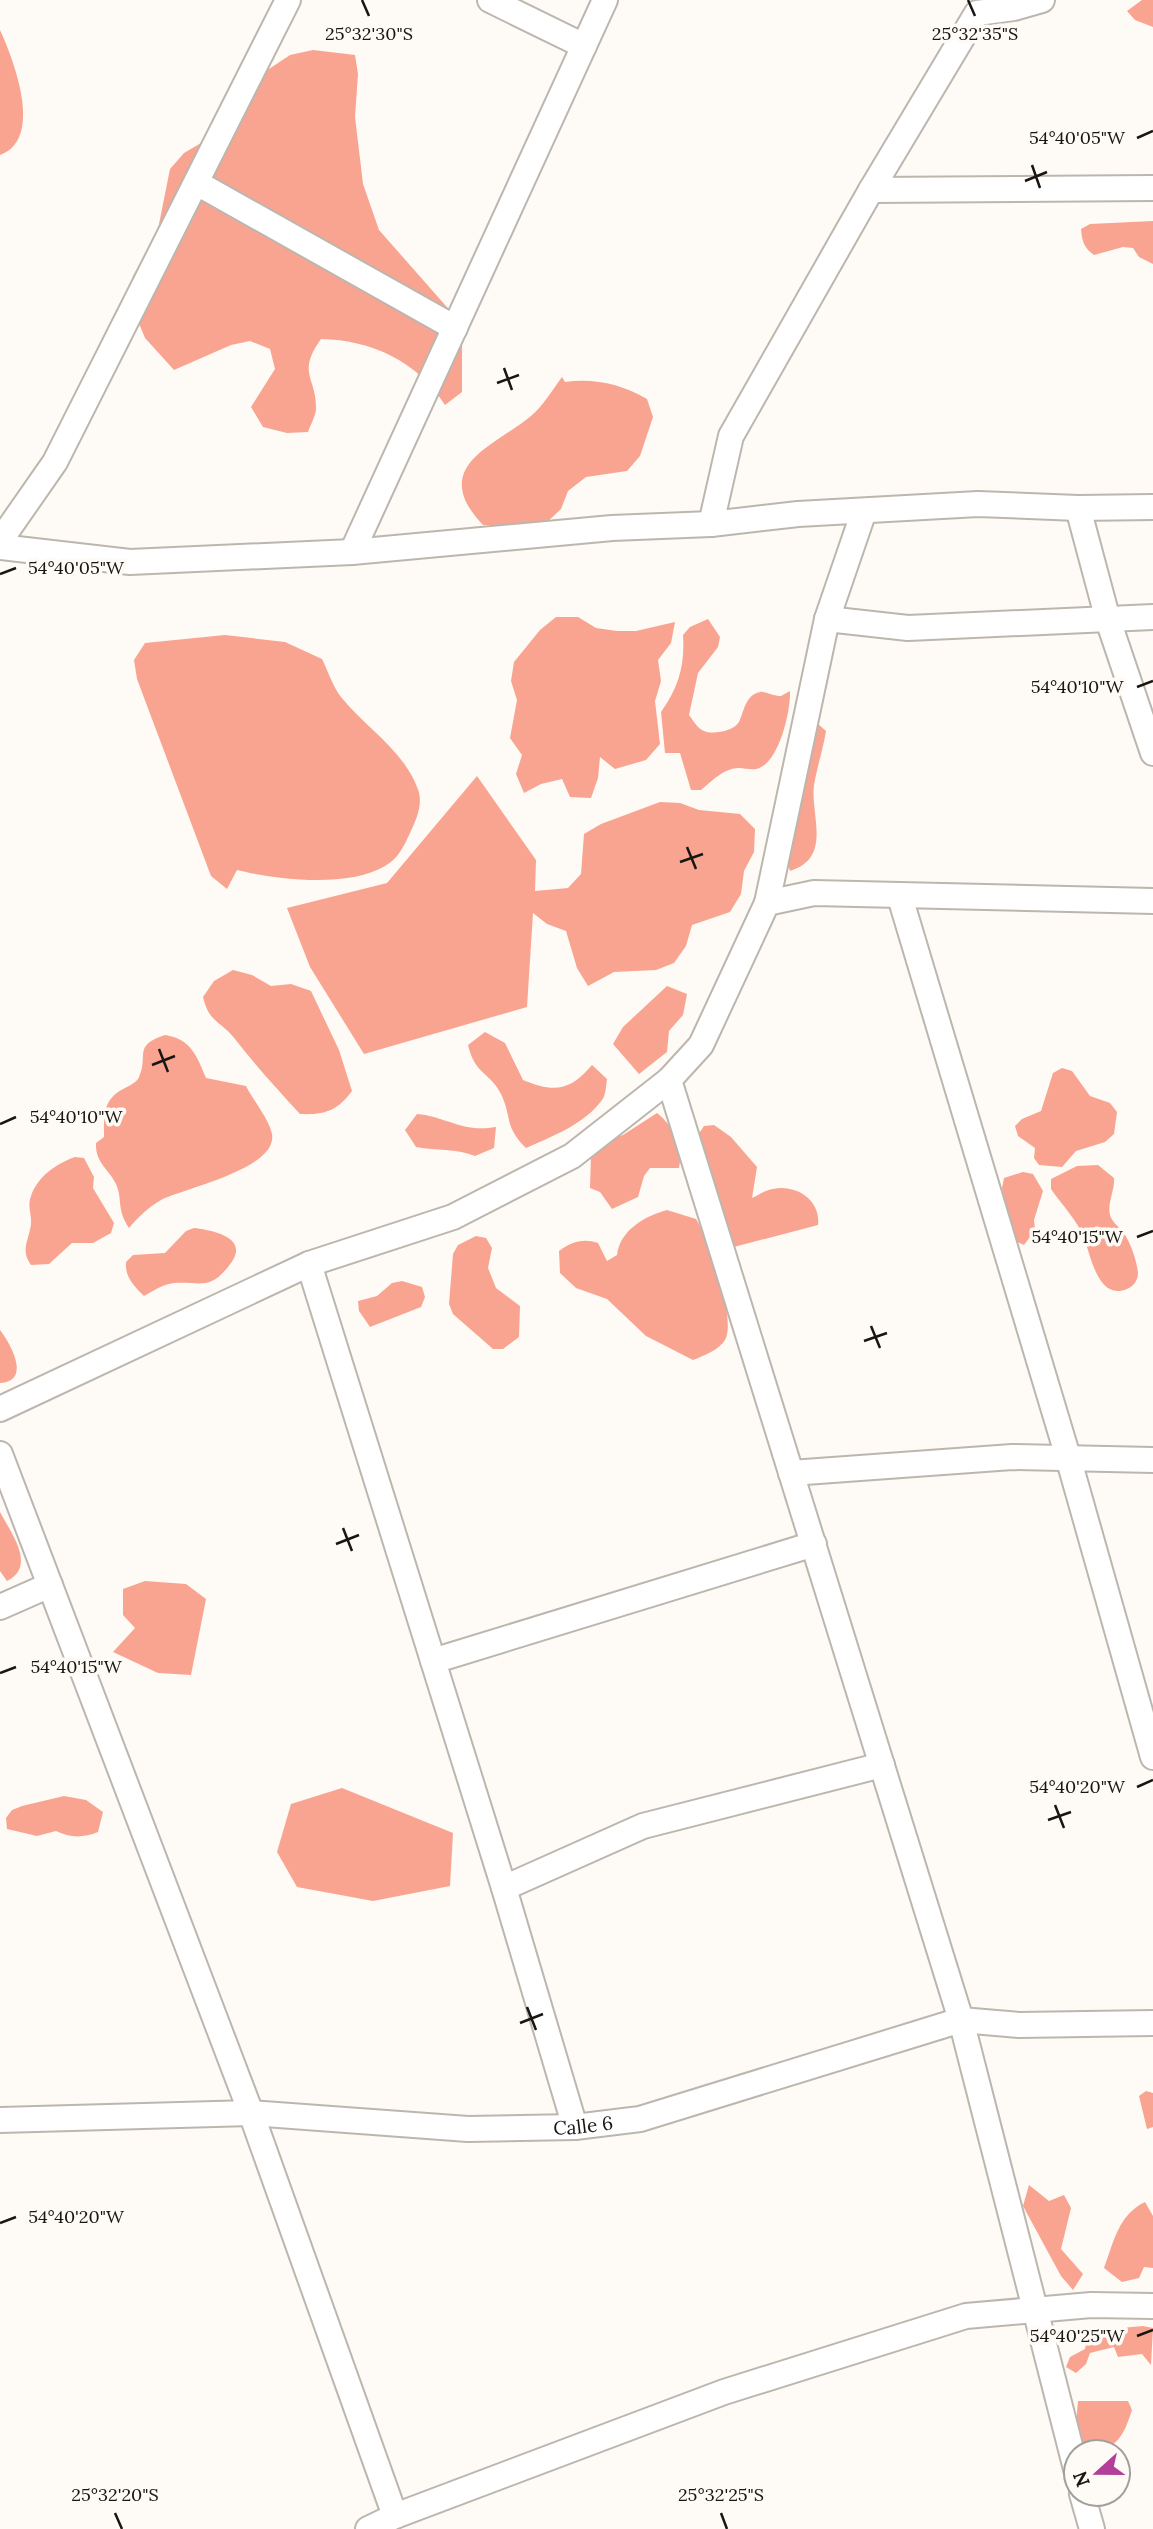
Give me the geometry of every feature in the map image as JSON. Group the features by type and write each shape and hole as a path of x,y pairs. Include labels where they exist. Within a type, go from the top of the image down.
{"street":[{"path":"0,541 55,462 288,0"},
{"path":"490,0 584,46"},
{"path":"352,552 605,0"},
{"path":"711,524 731,436 971,7 1014,8 1042,0"},
{"path":"197,184 455,328"},
{"path":"870,190 1153,188"},
{"path":"0,547 130,562 352,552 612,528 711,524 798,514 978,504 1078,508 1153,507"},
{"path":"1078,508 1108,620 1153,753"},
{"path":"0,1409 309,1264 453,1217 572,1156 669,1080 701,1045 767,903 827,619 864,511"},
{"path":"827,619 908,628 1152,616"},
{"path":"767,903 814,893 1153,901"},
{"path":"900,897 1068,1457 1153,1757"},
{"path":"669,1080 961,2020 1068,2438"},
{"path":"309,1264 504,1888 575,2127"},
{"path":"0,1454 251,2113 395,2516"},
{"path":"791,1473 1012,1457 1153,1460"},
{"path":"433,1661 814,1544"},
{"path":"0,1607 50,1585"},
{"path":"504,1888 643,1826 882,1765"},
{"name":"Calle 6","path":"0,2120 251,2113 468,2129 575,2127 640,2119 961,2020 1019,2025 1153,2023"},
{"path":"368,2529 395,2516 724,2392 966,2316 1091,2305 1153,2306"},
{"path":"1087,2508 1092,2529"}],"shaded area":[{"path":"1142,0 1153,0 1153,27 1135,20 1127,11"},
{"path":"0,30 18,79 23,117 21,133 13,146 0,155"},
{"path":"313,50 355,55 358,74 355,117 363,184 379,230 453,314 462,332 462,392 445,405 421,377 392,356 358,344 321,339 310,360 309,368 315,399 315,416 308,432 287,433 263,427 251,407 275,369 270,349 250,341 231,345 174,370 145,338 128,297 133,276 157,234 170,169 184,153 218,133 254,79 290,55"},
{"path":"1153,221 1153,264 1139,257 1133,248 1123,247 1094,255 1083,241 1081,229 1090,224"},
{"path":"562,377 565,382 586,381 617,386 647,399 653,417 640,456 627,471 586,477 568,491 561,509 545,524 525,527 483,525 468,505 462,488 464,473 472,460 535,412"},
{"path":"556,617 578,617 596,628 617,631 636,631 675,622 671,643 658,660 661,681 655,701 660,744 646,760 615,769 600,757 598,778 591,798 570,797 562,779 541,784 524,793 516,774 522,755 510,738 517,700 511,681 514,662 540,630"},
{"path":"708,619 720,637 718,647 698,673 689,715 697,726 713,733 733,728 739,722 748,700 760,692 781,696 790,691 790,700 782,736 771,758 764,765 756,769 728,770 701,790 691,790 680,753 665,753 661,712 680,675 683,635 690,627"},
{"path":"225,635 285,642 322,659 341,697 403,762 417,787 420,804 405,843 390,863 370,873 332,880 272,877 237,870 227,889 211,876 137,679 134,660 145,643"},
{"path":"818,724 826,731 814,785 817,834 815,846 803,865 790,871 783,848 811,730"},
{"path":"477,776 536,860 535,891 568,888 581,874 584,834 601,824 660,802 680,803 699,810 740,814 755,829 754,852 744,871 741,894 730,912 692,925 686,946 674,963 656,970 614,972 588,986 577,968 566,931 547,924 533,913 527,1007 364,1054 310,967 287,908 387,883"},
{"path":"233,970 252,975 271,986 291,984 311,991 339,1050 352,1091 336,1107 317,1114 300,1114 230,1033 212,1017 203,997 214,981"},
{"path":"667,986 687,994 683,1015 669,1031 667,1052 639,1074 613,1044 623,1027"},
{"path":"485,1032 505,1043 523,1080 534,1084 553,1088 569,1085 592,1065 607,1079 603,1098 595,1109 577,1123 526,1148 514,1134 497,1087 471,1055 468,1045"},
{"path":"165,1035 181,1040 192,1050 206,1078 246,1086 270,1128 270,1146 246,1167 161,1200 144,1212 129,1228 122,1215 116,1184 100,1161 96,1143 104,1137 105,1114 109,1101 137,1080 142,1069 143,1052 148,1043"},
{"path":"1062,1068 1072,1071 1090,1096 1110,1103 1117,1112 1114,1134 1105,1142 1076,1151 1062,1167 1039,1165 1034,1158 1035,1148 1018,1136 1015,1126 1022,1119 1041,1111 1053,1073"},
{"path":"657,1113 668,1124 676,1138 680,1153 679,1168 650,1168 644,1176 638,1197 612,1209 600,1192 590,1188 591,1155 604,1141 623,1135"},
{"path":"417,1114 474,1128 496,1127 494,1148 475,1156 416,1147 405,1130"},
{"path":"714,1125 731,1137 757,1167 752,1198 773,1189 799,1192 806,1196 816,1209 818,1225 730,1248 716,1186 698,1135 704,1126"},
{"path":"75,1157 84,1158 94,1177 93,1188 114,1223 111,1233 93,1243 72,1243 49,1264 31,1265 26,1249 31,1224 31,1196 38,1182 48,1172"},
{"path":"1098,1165 1114,1178 1110,1215 1133,1251 1138,1273 1134,1284 1117,1291 1102,1283 1074,1219 1051,1189 1051,1179 1077,1166"},
{"path":"1023,1172 1033,1174 1043,1191 1034,1220 1035,1230 1024,1245 1015,1241 1002,1188 1004,1178"},
{"path":"667,1210 696,1219 714,1260 727,1315 728,1330 722,1344 693,1360 646,1336 607,1299 576,1288 560,1273 559,1251 564,1248 582,1241 598,1243 607,1261 617,1255 623,1238 635,1225"},
{"path":"194,1228 218,1233 232,1241 236,1254 231,1263 211,1282 170,1284 144,1296 128,1276 126,1262 133,1255 165,1253 186,1231"},
{"path":"476,1236 486,1238 492,1248 488,1268 496,1288 520,1306 519,1337 503,1349 493,1349 453,1314 449,1304 453,1254 458,1245"},
{"path":"402,1281 422,1287 425,1297 421,1307 370,1327 359,1311 358,1301 377,1296 392,1283"},
{"path":"0,1330 13,1352 17,1369 10,1381 0,1383"},
{"path":"0,1512 15,1539 21,1558 16,1575 7,1581 0,1571"},
{"path":"145,1581 186,1584 206,1599 191,1675 158,1673 113,1652 135,1628 123,1615 123,1589"},
{"path":"342,1788 453,1833 450,1886 373,1901 297,1887 277,1852 291,1804"},
{"path":"64,1796 86,1800 103,1812 98,1832 77,1836 56,1831 37,1836 7,1829 6,1818 12,1810"},
{"path":"1146,2091 1153,2093 1153,2127 1147,2129 1139,2096"},
{"path":"1029,2185 1049,2201 1064,2195 1071,2208 1061,2249 1083,2274 1073,2290 1061,2276 1023,2206"},
{"path":"1145,2202 1153,2216 1153,2268 1144,2267 1139,2278 1122,2282 1104,2268 1123,2222"},
{"path":"1143,2326 1153,2328 1151,2365 1142,2354 1118,2357 1114,2347 1090,2353 1086,2364 1076,2373 1066,2367 1070,2357 1085,2349 1088,2331"},
{"path":"1078,2401 1128,2401 1132,2410 1119,2438 1080,2438 1076,2424"}]}
